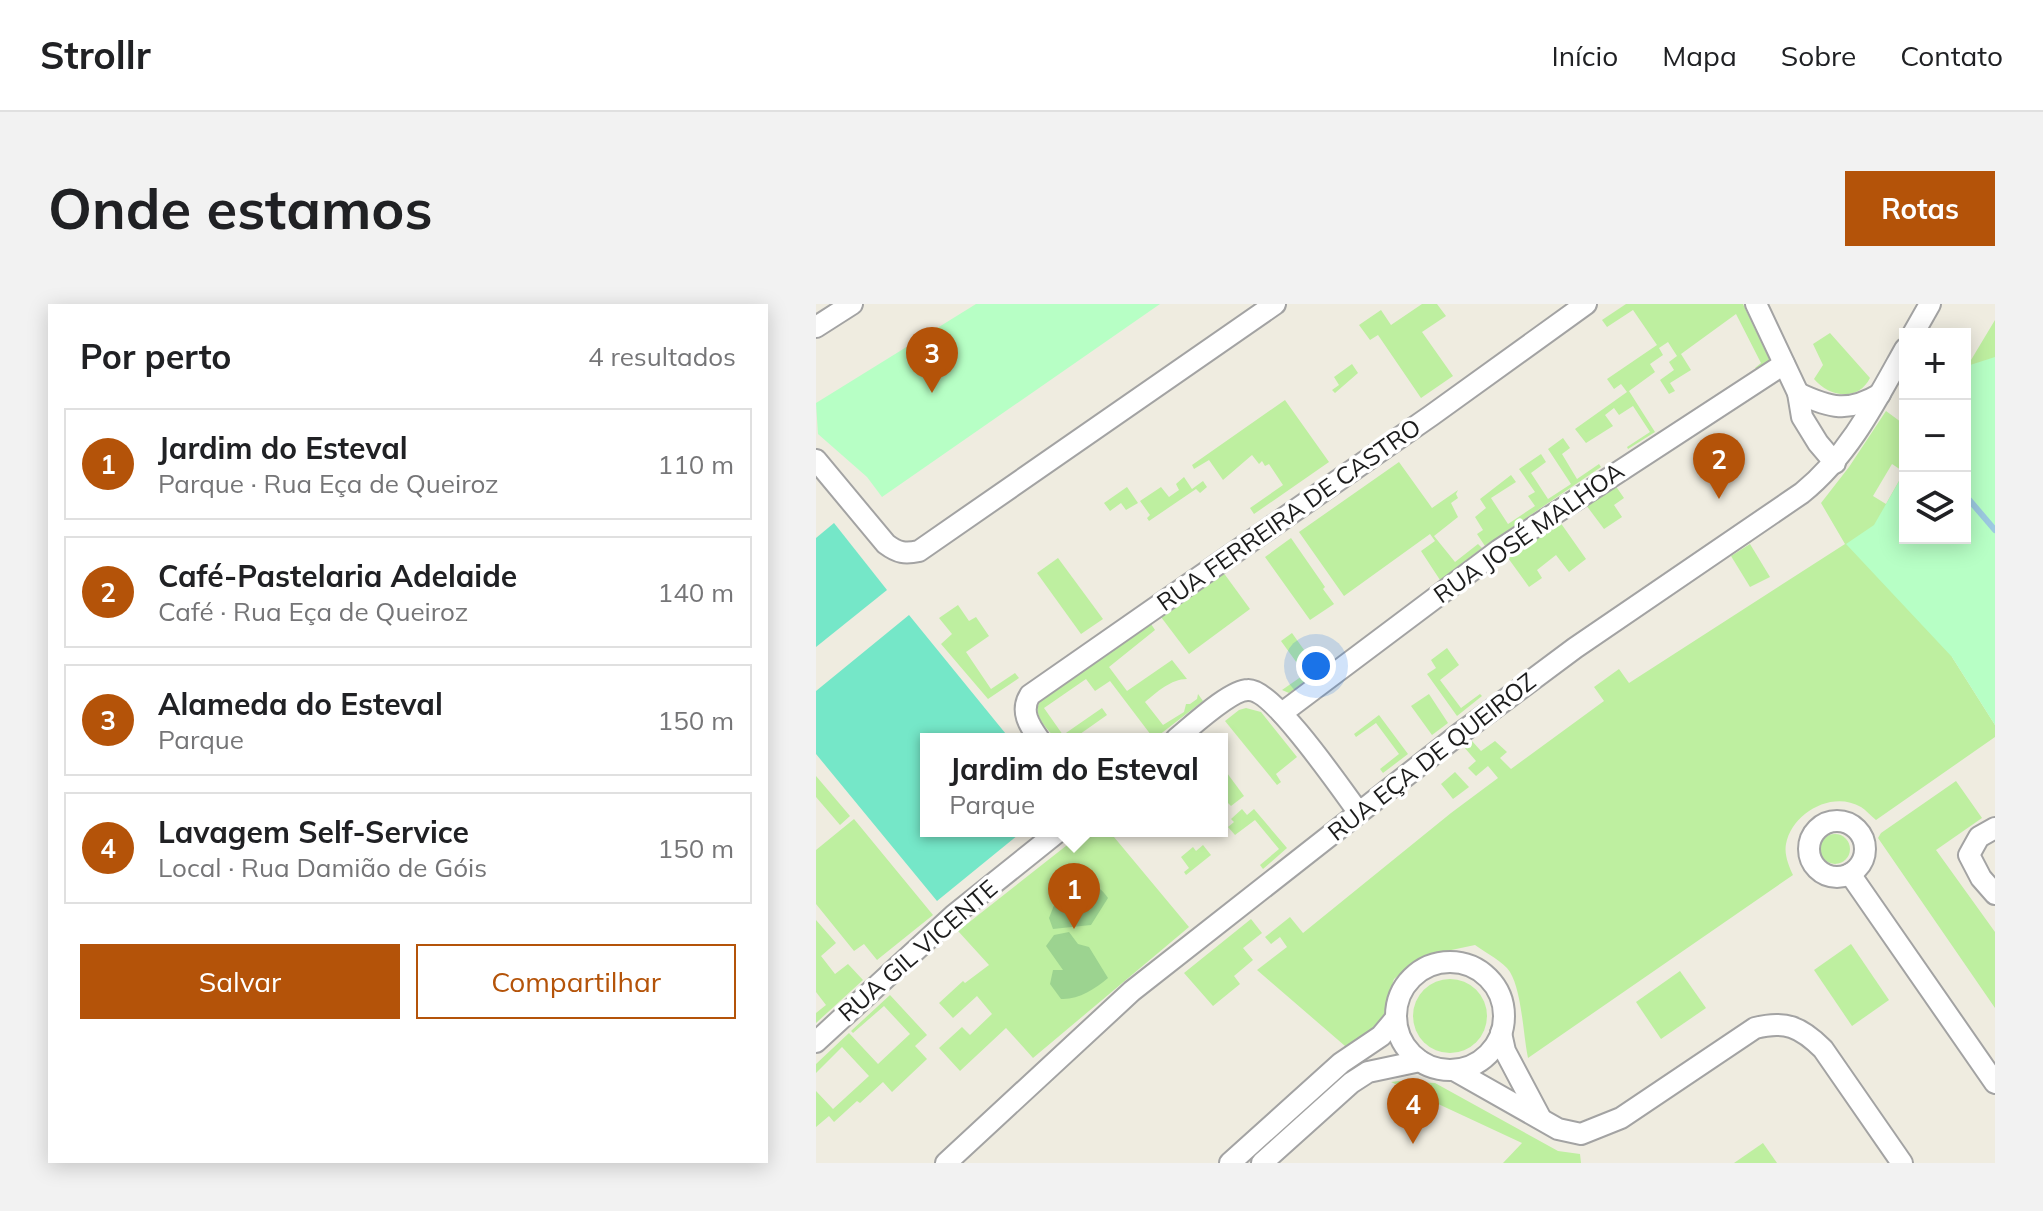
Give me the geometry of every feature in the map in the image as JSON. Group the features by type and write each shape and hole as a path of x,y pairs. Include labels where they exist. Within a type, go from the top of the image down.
{"street":[{"path":"816,327 852,304"},
{"path":"816,460 823,482 886,544 896,552 907,554 919,551 1275,304"},
{"name":"RUA FERREIRA DE CASTRO","path":"1035,733 1026,717 1026,702 1030,695 1586,304"},
{"path":"1756,304 1798,393 1802,417 1835,463"},
{"path":"1916,328 1930,304"},
{"name":"RUA EÇA DE QUEIROZ","path":"946,1163 1132,991 1359,813 1575,648 1802,493 1835,463 1899,360"},
{"name":"RUA JOSÉ MALHOA","path":"1282,713 1511,542 1784,364"},
{"path":"1798,393 1824,405 1847,407 1864,403 1880,394"},
{"path":"1184,733 1234,694 1246,689 1258,691 1282,713 1359,813"},
{"path":"1994,889 1976,871 1969,855 1979,837 1995,828"},
{"name":"RUA GIL VICENTE","path":"816,1042 954,915 1052,837"},
{"path":"1850,874 1995,1083"},
{"path":"1449,962 1466,964 1481,971 1494,983 1502,999 1504,1016 1501,1033 1483,1059 1454,1070 1436,1068 1420,1061 1403,1042 1396,1018 1398,1001 1405,986 1417,973 1432,965 1449,962"},
{"path":"1230,1163 1341,1063 1381,1036 1396,1018"},
{"path":"1454,1070 1558,1129 1581,1134 1621,1118 1755,1028 1774,1023 1794,1027 1810,1036 1823,1049 1902,1163"},
{"path":"1501,1033 1505,1051 1540,1117"},
{"path":"1262,1163 1360,1077 1394,1065 1420,1061"}],"green space":[{"path":"976,304 1160,304 882,497 867,477 818,434 816,403"},
{"path":"1422,304 1437,304 1446,316 1422,332 1453,376 1421,398 1378,335 1370,340 1359,325 1381,310 1391,325"},
{"path":"1626,304 1743,304 1771,363 1759,370 1755,368 1761,363 1736,314 1681,354 1691,370 1670,383 1675,391 1669,394 1660,380 1674,370 1669,362 1677,356 1668,342 1659,348 1663,355 1650,364 1655,372 1629,391 1655,432 1628,449 1650,432 1633,406 1619,415 1614,408 1605,415 1613,426 1586,443 1575,429 1627,392 1621,384 1614,389 1607,379 1657,345 1633,310 1607,327 1602,320"},
{"path":"1995,320 1995,621 1952,657 1995,725 1995,737 1876,820 1850,802 1826,803 1805,814 1796,823 1786,844 1786,856 1793,875 1528,1058 1514,980 1504,965 1475,945 1423,956 1394,979 1382,1021 1352,1052 1257,970 1287,947 1280,937 1271,944 1265,937 1290,917 1303,933 1498,778 1488,766 1476,776 1468,768 1476,761 1464,747 1472,741 1481,751 1495,741 1507,752 1500,758 1511,769 1604,701 1594,687 1619,669 1629,683 1845,544 1821,503 1886,411 1899,421 1899,469 1892,464 1873,496 1886,504 1899,481 1899,544 1971,544 1971,360"},
{"path":"1830,333 1870,378 1865,386 1851,394 1827,390 1814,379 1823,365 1813,344"},
{"path":"1995,357 1995,725 1952,657 1846,544 1874,525 1899,481 1899,544 1971,544 1971,365"},
{"path":"1352,364 1358,373 1335,393 1332,390 1339,385 1334,377"},
{"path":"1285,400 1329,462 1254,514 1250,508 1283,485 1269,464 1265,466 1262,461 1259,464 1252,455 1223,480 1209,460 1194,469 1192,465"},
{"path":"1563,438 1570,448 1562,454 1577,479 1599,464 1601,467 1485,546 1477,534 1483,530 1475,517 1486,508 1480,499 1511,475 1516,482 1491,498 1508,524 1535,506 1528,496 1535,492 1519,469 1541,454 1546,462 1531,473 1548,499 1571,484 1548,449"},
{"path":"1399,462 1432,508 1458,490 1458,498 1451,503 1458,517 1434,536 1455,562 1478,544 1482,548 1440,580 1421,551 1435,541 1430,534 1344,596 1299,532"},
{"path":"1184,477 1192,489 1203,481 1207,487 1200,493 1196,489 1149,521 1147,518 1150,515 1140,501 1161,487 1169,497 1179,490 1176,484"},
{"path":"1615,485 1624,498 1614,505 1622,517 1604,529 1586,505"},
{"path":"1127,487 1138,503 1126,510 1121,503 1110,511 1104,503"},
{"path":"1560,522 1586,559 1569,572 1556,555 1537,570 1542,578 1529,587 1508,558"},
{"path":"834,523 887,590 816,647 816,538"},
{"path":"1291,538 1334,604 1310,620 1265,557"},
{"path":"1750,544 1770,577 1750,587 1731,556"},
{"path":"1058,558 1103,619 1081,634 1037,573"},
{"path":"1223,572 1250,609 1189,654 1161,617"},
{"path":"958,605 969,621 976,617 989,636 966,652 991,689 1015,673 1019,678 988,699 941,644 952,634 939,618"},
{"path":"909,615 1005,733 920,733 920,837 1016,837 937,901 816,754 816,691"},
{"path":"1151,624 1155,630 1109,667 1127,691 1172,660 1187,679 1159,690 1145,702 1163,725 1184,712 1186,704 1197,699 1198,694 1203,701 1162,733 1149,733 1110,681 1095,691 1086,679 1044,708 1062,733 1051,733 1039,717 1040,701"},
{"path":"1292,633 1319,671 1289,693 1282,690 1305,674 1281,641"},
{"path":"1447,648 1459,665 1440,680 1461,708 1480,694 1482,696 1457,716 1427,674 1436,668 1431,660"},
{"path":"1429,694 1448,723 1432,735 1411,706"},
{"path":"1102,708 1107,715 1082,733 1066,733"},
{"path":"1246,708 1261,712 1297,757 1276,774 1281,782 1277,785 1225,721"},
{"path":"1379,715 1408,754 1383,773 1380,769 1399,754 1376,723 1356,737 1354,734"},
{"path":"1455,772 1469,787 1453,799 1441,784"},
{"path":"1228,774 1244,796 1231,806 1228,803"},
{"path":"816,776 850,816 840,825 816,797"},
{"path":"1956,781 1982,818 1936,850 1995,932 1995,1008 1878,838"},
{"path":"1242,809 1247,815 1254,809 1287,848 1263,869 1260,865 1279,849 1255,820 1235,835 1228,827 1234,822 1231,819"},
{"path":"854,819 933,915 877,960 864,944 854,951 816,904 816,850"},
{"path":"1835,834 1841,835 1849,843 1849,855 1841,863 1835,864 1829,863 1821,855 1820,849 1821,843 1829,835"},
{"path":"1077,837 1114,837 1189,927 1033,1058 1006,1028 960,1071 939,1048 962,1027 970,1035 992,1014 977,996 953,1018 939,1003 963,981 965,983 989,965 958,931"},
{"path":"1203,845 1211,855 1186,875 1184,872 1189,868 1181,857 1193,847 1196,851"},
{"path":"1066,878 1095,886 1108,898 1091,925 1053,929 1049,918 1058,895 1055,886"},
{"path":"1251,919 1262,933 1243,948 1253,960 1234,976 1240,984 1213,1006 1184,973"},
{"path":"816,920 836,943 821,956 835,974 848,964 863,980 816,1023 816,1013 826,1005 816,992"},
{"path":"1069,932 1078,944 1089,947 1108,978 1086,993 1061,999 1050,984 1053,970 1063,970 1046,946 1054,935"},
{"path":"1851,944 1889,1000 1852,1026 1814,970"},
{"path":"1680,971 1706,1008 1661,1039 1636,1002"},
{"path":"1443,979 1457,979 1471,985 1481,995 1487,1016 1481,1037 1471,1047 1457,1053 1443,1053 1429,1047 1419,1037 1413,1023 1413,1009 1419,995 1429,985"},
{"path":"890,995 927,1035 915,1046 927,1059 892,1092 883,1082 834,1122 829,1116 816,1127 816,1091 833,1109 869,1076 842,1047 816,1073 816,1064 849,1033 878,1064 910,1034 884,1006 853,1033 851,1031"},
{"path":"1391,1082 1435,1083 1558,1151 1580,1154 1581,1163 1503,1163 1522,1143"},
{"path":"1763,1143 1777,1163 1734,1163"}],"waterway":[{"path":"1971,502 1995,530"}],"place":[{"name":"Alameda do Esteval","path":"932,393"},
{"name":"Café-Pastelaria Adelaide","path":"1719,499"},
{"name":"Jardim do Esteval","path":"1074,929"},
{"name":"Lavagem Self-Service","path":"1413,1144"}]}
